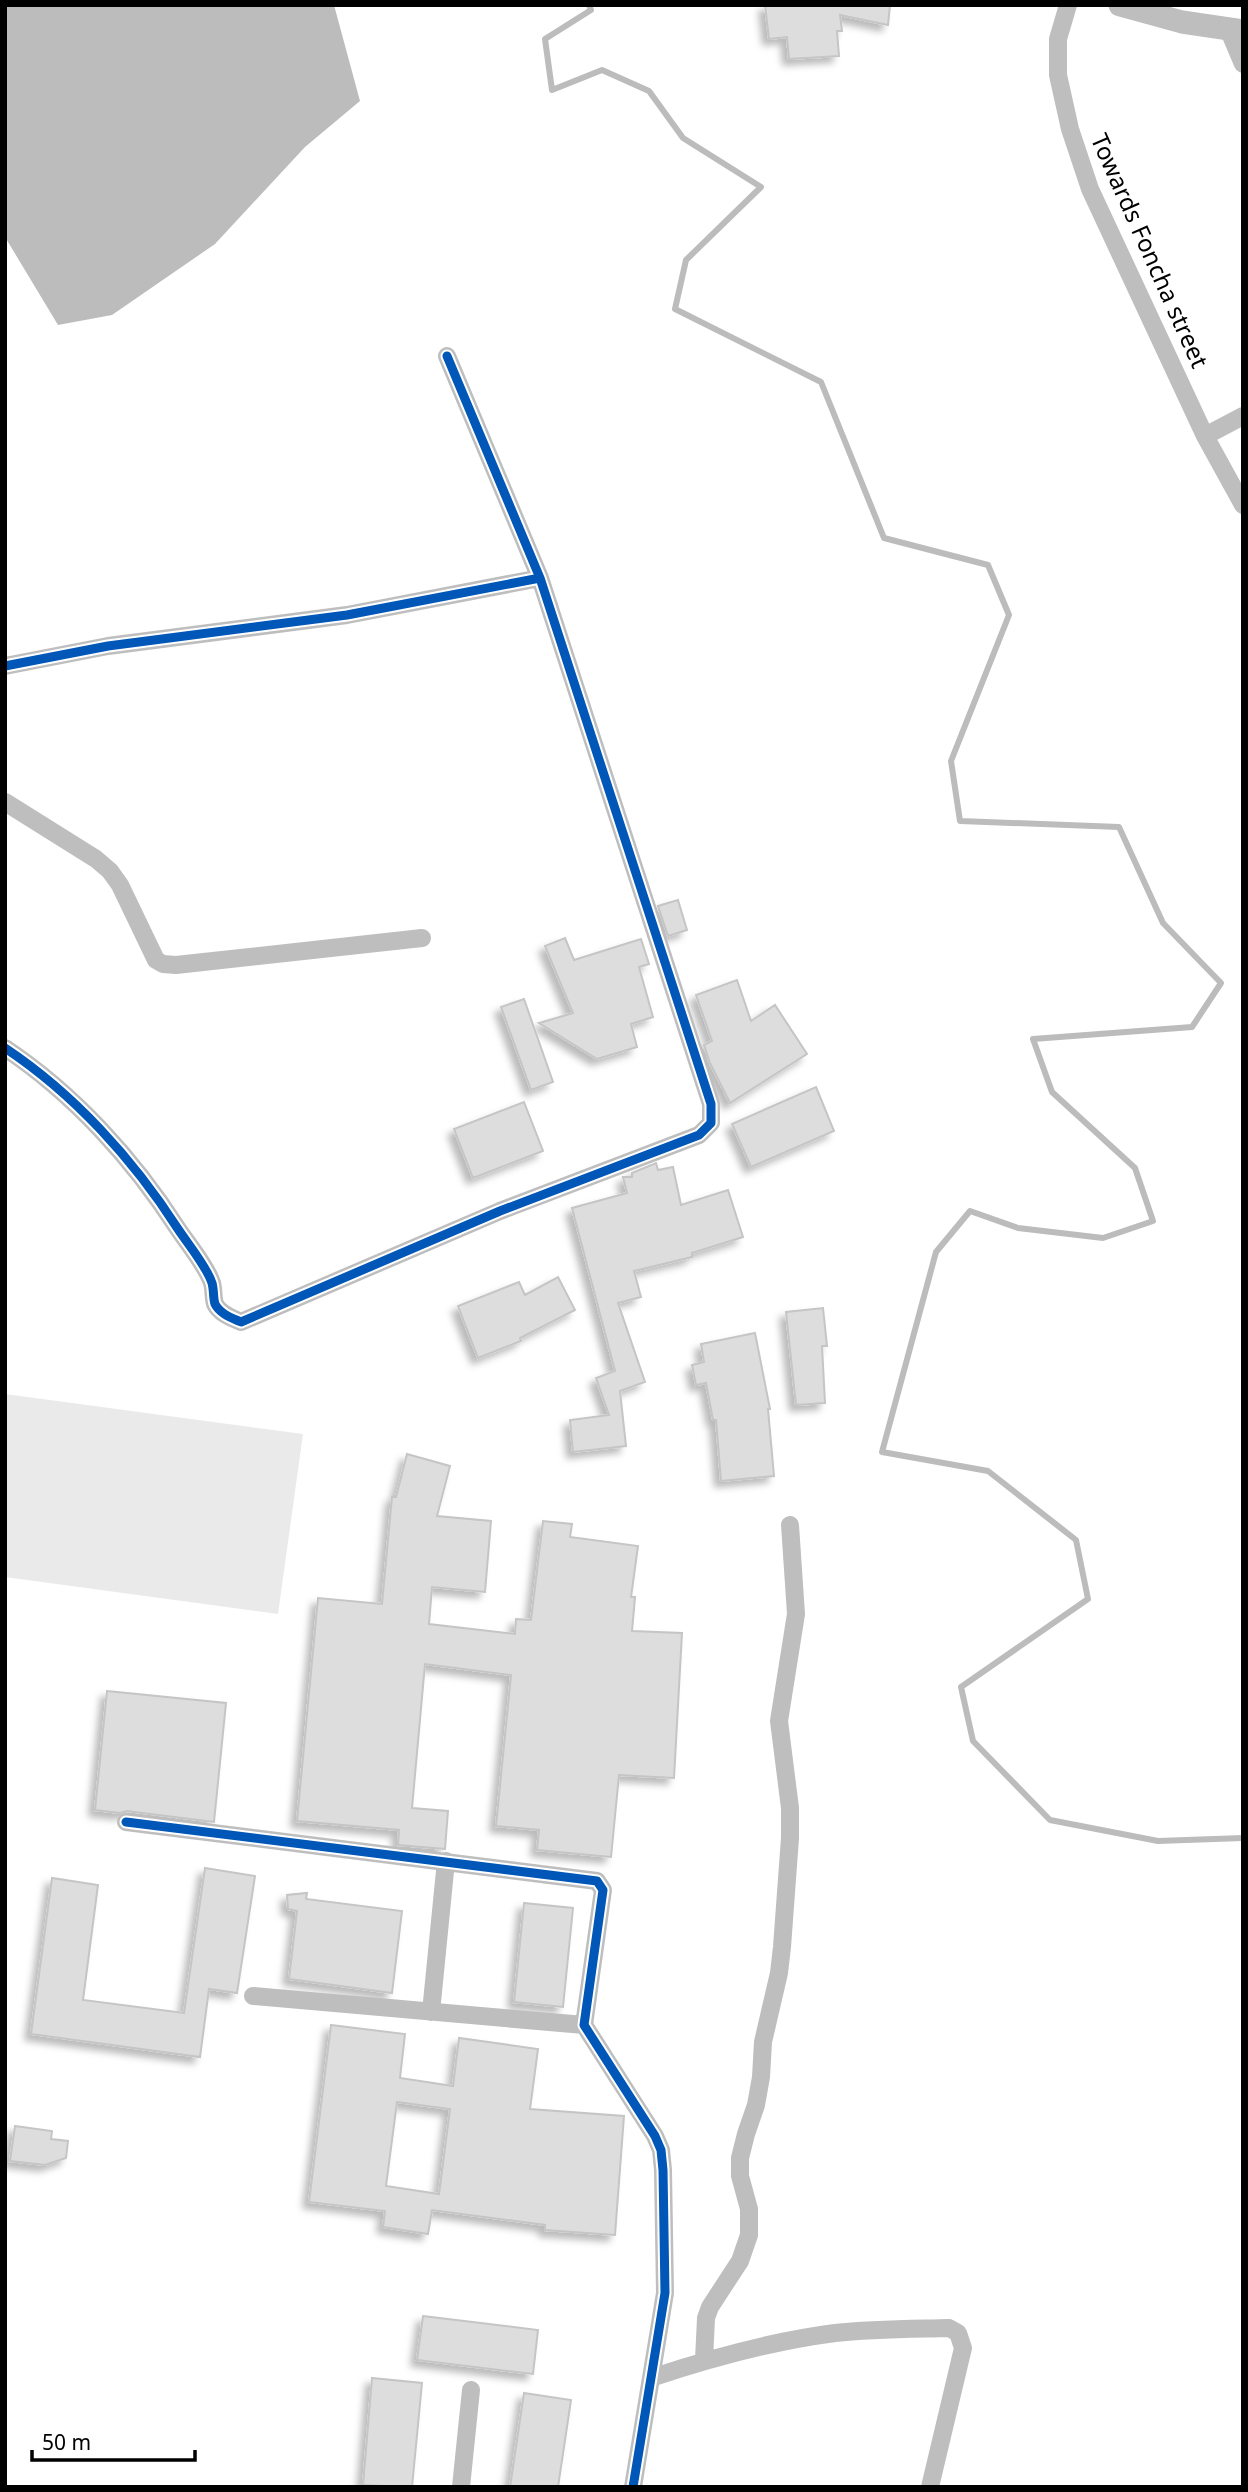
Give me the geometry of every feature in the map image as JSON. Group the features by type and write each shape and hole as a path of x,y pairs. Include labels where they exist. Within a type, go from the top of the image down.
{"street":[{"name":"Towards Foncha street","path":"1068,5 1059,39 1058,75 1070,129 1090,189 1205,436 1243,505"},
{"path":"1120,5 1182,22 1236,31 1243,64"},
{"path":"5,1048 37,1069 62,1092 98,1127 155,1192 212,1282 215,1305 227,1317 241,1322 500,1211 699,1135 711,1123 711,1104 540,578 447,356"},
{"path":"1205,436 1243,415"},
{"path":"5,666 108,646 346,615 540,578"},
{"path":"5,802 96,859 110,871 120,885 156,960 163,964 190,964 422,938"},
{"path":"704,2360 706,2318 740,2260 749,2235 749,2209 740,2176 740,2158 756,2105 763,2042 779,1973 782,1947 790,1828 779,1721 796,1614 790,1525"},
{"path":"126,1822 597,1881 603,1891 583,2025 655,2136 661,2150 665,2293 633,2487"},
{"path":"431,2011 446,1861"},
{"path":"253,1996 583,2025"},
{"path":"651,2378 704,2360 837,2333 949,2328 958,2333 963,2348 930,2487"},
{"path":"461,2487 471,2390"}],"shaded area":[{"path":"5,5 334,5 360,101 305,147 215,244 112,315 58,325 5,237"},
{"path":"5,1394 303,1434 278,1614 5,1577"}],"building":[{"path":"765,5 890,5 888,25 840,15 842,31 837,31 839,56 789,59 787,37 769,39"},
{"path":"678,900 687,930 668,936 658,906"},
{"path":"565,938 574,960 641,939 649,964 639,967 653,1017 631,1024 637,1047 597,1059 539,1023 573,1013 545,946"},
{"path":"737,980 751,1021 775,1005 807,1054 730,1103 704,1045 712,1041 696,995"},
{"path":"524,999 553,1082 531,1090 501,1007"},
{"path":"816,1087 834,1131 751,1167 732,1124"},
{"path":"524,1102 543,1151 473,1178 454,1129"},
{"path":"656,1163 658,1170 673,1167 681,1205 728,1190 743,1237 692,1253 692,1257 634,1271 641,1297 618,1303 645,1382 620,1391 626,1446 573,1452 570,1420 609,1415 596,1378 615,1371 572,1208 627,1193 623,1177 632,1177 632,1173"},
{"path":"558,1277 575,1310 520,1338 521,1341 478,1358 458,1306 519,1282 525,1295"},
{"path":"823,1308 827,1346 822,1346 825,1403 796,1405 786,1312"},
{"path":"755,1333 770,1409 774,1476 721,1481 716,1420 713,1420 706,1383 696,1385 692,1365 704,1362 701,1344"},
{"path":"407,1454 450,1466 437,1516 491,1521 485,1592 432,1587 429,1624 515,1634 516,1619 531,1620 543,1521 572,1524 570,1537 638,1546 631,1597 635,1597 632,1631 682,1633 674,1778 619,1775 611,1857 537,1850 539,1830 496,1826 511,1675 425,1664 412,1808 448,1811 445,1849 398,1845 399,1830 297,1821 318,1598 382,1604 392,1497 396,1497"},
{"path":"107,1691 226,1703 214,1822 127,1811 120,1813 95,1810"},
{"path":"205,1868 255,1876 237,1993 209,1989 200,2057 31,2034 52,1878 98,1885 83,2000 184,2013"},
{"path":"307,1893 306,1899 402,1911 392,1993 289,1979 297,1911 288,1909 287,1895"},
{"path":"524,1903 573,1908 563,2007 514,2002"},
{"path":"331,2025 405,2034 400,2078 453,2086 459,2038 538,2049 530,2109 624,2116 615,2235 545,2230 545,2225 432,2210 428,2234 383,2227 385,2211 309,2202","holes":["397,2102 450,2109 439,2194 386,2186"]},
{"path":"15,2126 52,2131 51,2139 68,2141 66,2158 45,2165 10,2161"},
{"path":"423,2316 538,2330 533,2374 417,2360"},
{"path":"372,2378 422,2383 412,2487 363,2485"},
{"path":"524,2393 571,2400 558,2487 510,2487"}],"waterway":[{"path":"589,5 591,10 545,39 552,90 602,70 649,91 683,138 761,187 686,260 675,309 821,382 884,538 988,565 1009,615 951,761 960,821 1119,827 1163,923 1221,983 1192,1027 1033,1039 1052,1092 1135,1168 1153,1221 1103,1238 1018,1228 970,1211 936,1252 882,1452 988,1471 1076,1540 1088,1599 961,1687 973,1741 1050,1820 1158,1841 1243,1838"}],"cycle path":[{"path":"5,1048 55,1086 122,1153 202,1263 210,1277 217,1307 241,1322 500,1211 699,1135 711,1123 711,1104 540,578 447,356"},
{"path":"5,666 108,646 347,615 540,578"},
{"path":"126,1822 597,1881 603,1890 584,2025 655,2136 661,2150 663,2170 665,2293 633,2487"}]}
